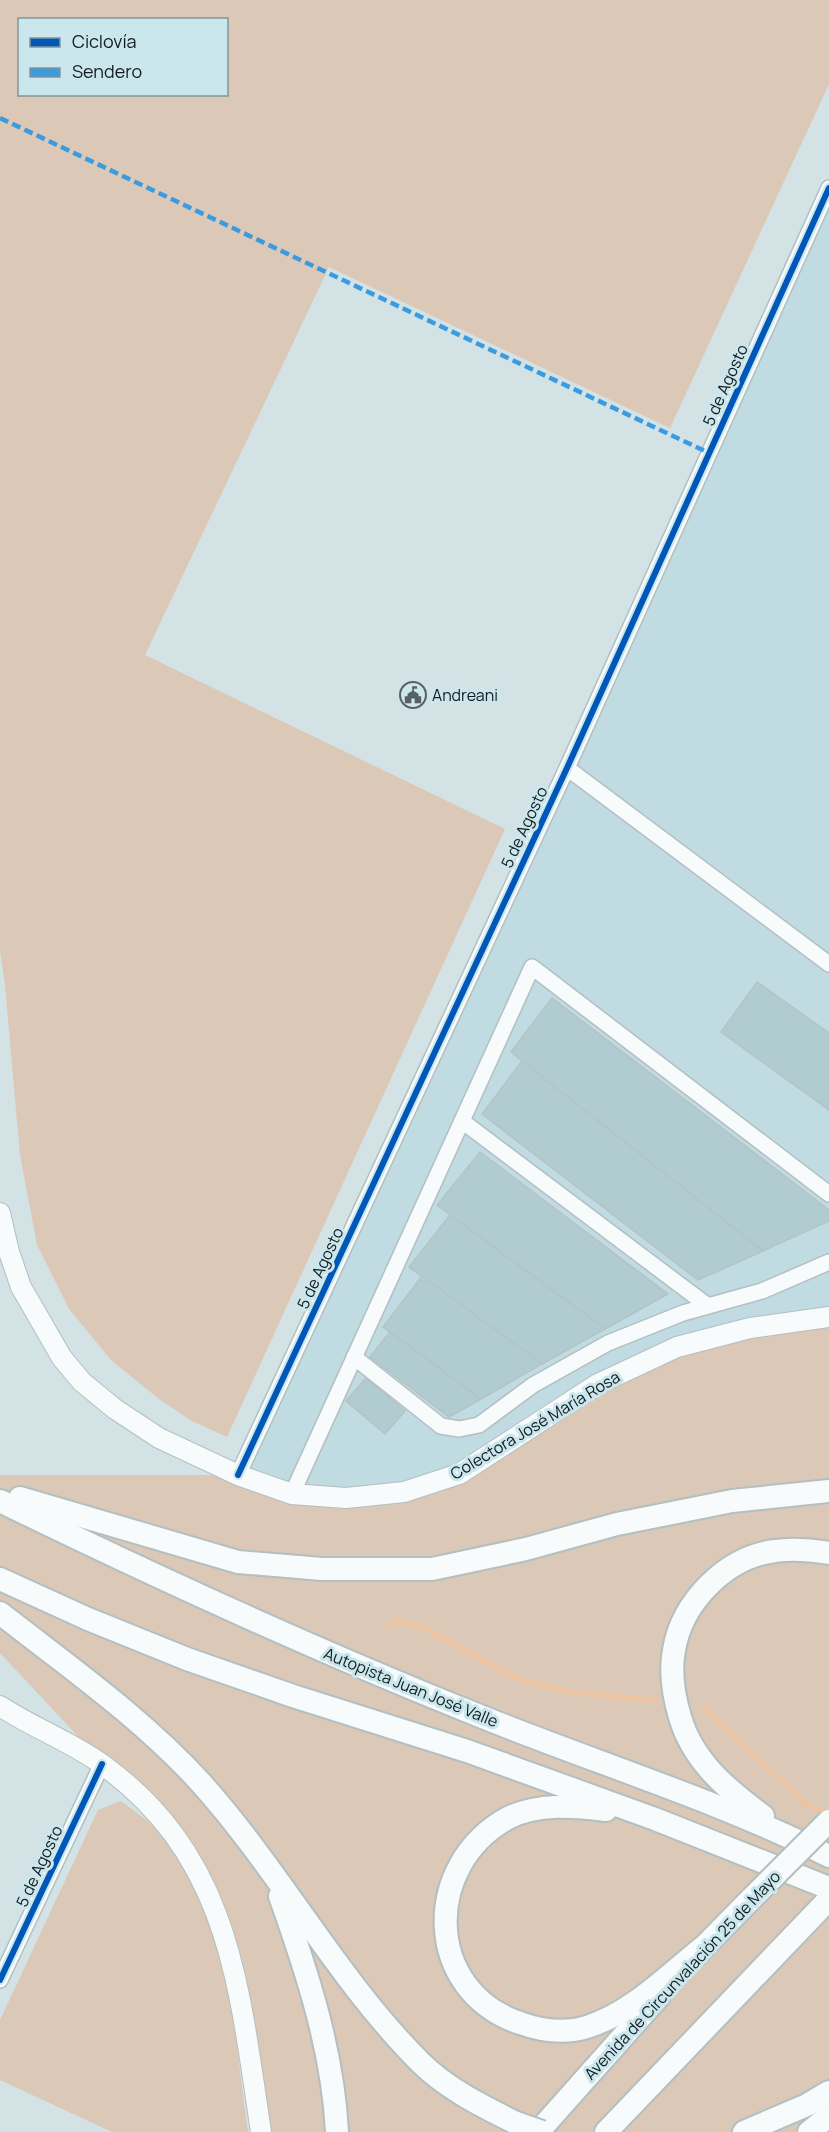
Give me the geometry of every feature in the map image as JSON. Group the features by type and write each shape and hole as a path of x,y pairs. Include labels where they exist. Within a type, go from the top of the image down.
{"highway":[{"path":"0,1492 131,1533 238,1562 322,1569 432,1569 526,1549 617,1524 709,1505 829,1491"},
{"name":"Autopista Juan José Valle","path":"0,1501 120,1559 371,1672 791,1837 829,1856"},
{"path":"791,1837 714,1778 695,1750 678,1708 674,1688 674,1649 688,1611 711,1582 740,1562 773,1551 805,1549 829,1553"},
{"path":"0,1580 187,1659 293,1696 467,1751 655,1819 829,1888"},
{"path":"0,1613 147,1729 201,1783 351,1979 421,2064 464,2097 516,2123 540,2132"},
{"path":"655,1819 568,1806 537,1808 509,1818 481,1837 457,1866 447,1893 444,1922 448,1949 468,1988 489,2008 510,2020 534,2028 560,2032 586,2027 615,2015 702,1948"},
{"name":"Avenida de Circunvalación 25 de Mayo","path":"540,2132 702,1948 829,1821"},
{"path":"271,1872 315,2000 327,2056 337,2132"},
{"path":"606,2132 829,1899"},
{"path":"744,2132 807,2105 829,2092"},
{"path":"809,2132 829,2116"}],"main road":[{"name":"Colectora José María Rosa","path":"0,1213 9,1252 21,1287 62,1358 82,1382 115,1409 159,1438 238,1475 292,1494 358,1497 404,1492 459,1474 598,1384 677,1347 750,1328 829,1317"},
{"path":"0,1706 25,1723 102,1764 165,1821 192,1858 215,1909 232,1955 261,2132"}],"street":[{"name":"5 de Agosto","path":"238,1475 567,768 829,188"},
{"path":"567,768 829,964"},
{"path":"292,1494 532,967 829,1194"},
{"path":"462,1121 708,1306"},
{"path":"354,1357 441,1426 459,1430 478,1425 533,1385 608,1343 683,1312 762,1291 829,1262"},
{"path":"0,1715 25,1723"},
{"name":"5 de Agosto","path":"0,1980 102,1764"}],"shaded area":[{"path":"0,0 829,0 829,84 670,428 329,267 145,655 505,829 227,1437 192,1421 159,1399 111,1360 69,1309 37,1245 20,1155 0,952"},
{"path":"829,188 829,1317 459,1474 346,1498 238,1475"},
{"path":"829,1317 829,2132 261,2132 246,2032 192,1858 0,1653 0,1475 238,1475 346,1498 459,1474 677,1347"},
{"path":"121,1801 153,1826 179,1858 198,1894 213,1931 232,2011 248,2132 112,2132 0,2080 0,2020 98,1810"}],"building":[{"path":"757,982 829,1033 829,1110 721,1032"},
{"path":"552,998 829,1210 829,1221 763,1251 522,1061 511,1052"},
{"path":"522,1061 763,1251 698,1280 482,1114"},
{"path":"480,1152 668,1294 605,1329 437,1205"},
{"path":"450,1215 605,1329 542,1364 409,1267"},
{"path":"422,1276 542,1364 481,1399 383,1327"},
{"path":"390,1332 481,1399 449,1417 370,1357"},
{"path":"366,1378 405,1411 385,1434 346,1401"}],"waterway":[{"path":"388,1626 399,1620 426,1629 518,1679 574,1693 655,1700"},
{"path":"705,1709 806,1804 829,1814"}],"marked path":[{"path":"0,118 709,453"}],"cycle path":[{"path":"238,1475 567,768 829,188"},
{"path":"0,1980 102,1764"}],"place":[{"name":"Andreani","path":"413,695"}]}
